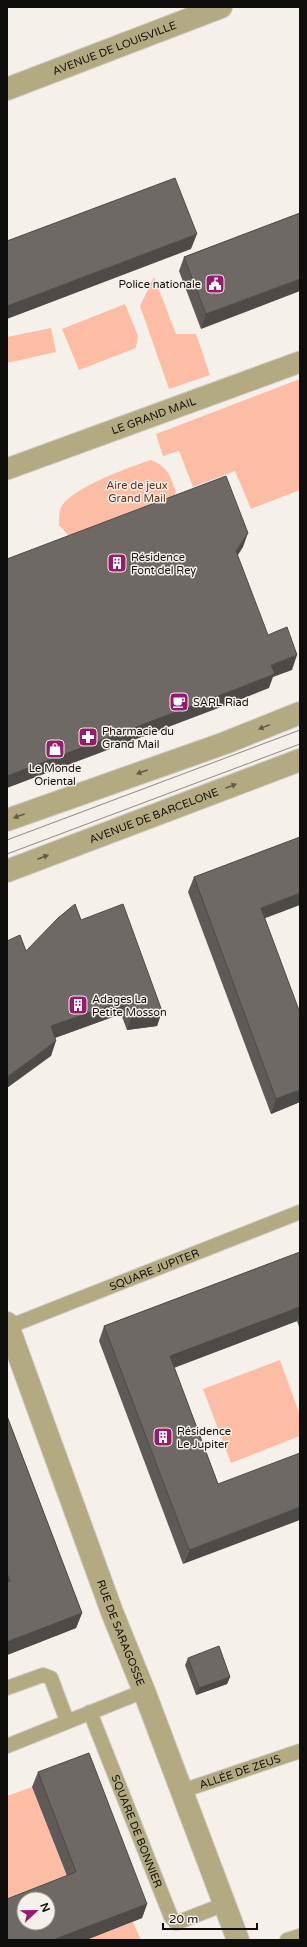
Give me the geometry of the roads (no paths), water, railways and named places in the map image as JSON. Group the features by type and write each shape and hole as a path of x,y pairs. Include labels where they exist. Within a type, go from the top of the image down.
{"street":[{"name":"AVENUE DE LOUISVILLE","path":"7,90 221,7"},
{"name":"LE GRAND MAIL","path":"7,469 300,362"},
{"path":"7,820 225,743 300,713"},
{"name":"AVENUE DE BARCELONE","path":"7,871 300,760"},
{"name":"RUE DE SARAGOSSE","path":"7,1326 112,1612 144,1691 238,1940"}],"lane":[{"name":"SQUARE JUPITER","path":"7,1326 300,1212"},
{"path":"7,1688 43,1675 51,1678 67,1721"},
{"path":"7,1746 144,1691"},
{"name":"SQUARE DE BONNIER","path":"90,1712 171,1917 176,1923 225,1904"},
{"name":"ALLÉE DE ZEUS","path":"182,1791 299,1753"},
{"path":"287,1940 300,1936"}],"tram line":[{"path":"7,840 300,730"},
{"path":"7,854 300,744"}],"place":[{"name":"Police nationale","path":"215,284"},
{"name":"Résidence Font del Rey","path":"117,563"},
{"name":"SARL Riad","path":"179,702"},
{"name":"Pharmacie du Grand Mail","path":"88,737"},
{"name":"Le Monde Oriental","path":"55,749"},
{"name":"Adages La Petite Mosson","path":"78,1005"},
{"name":"Résidence Le Jupiter","path":"163,1437"}],"park label":[{"name":"Aire de jeux Grand Mail","path":"137,491"}]}
